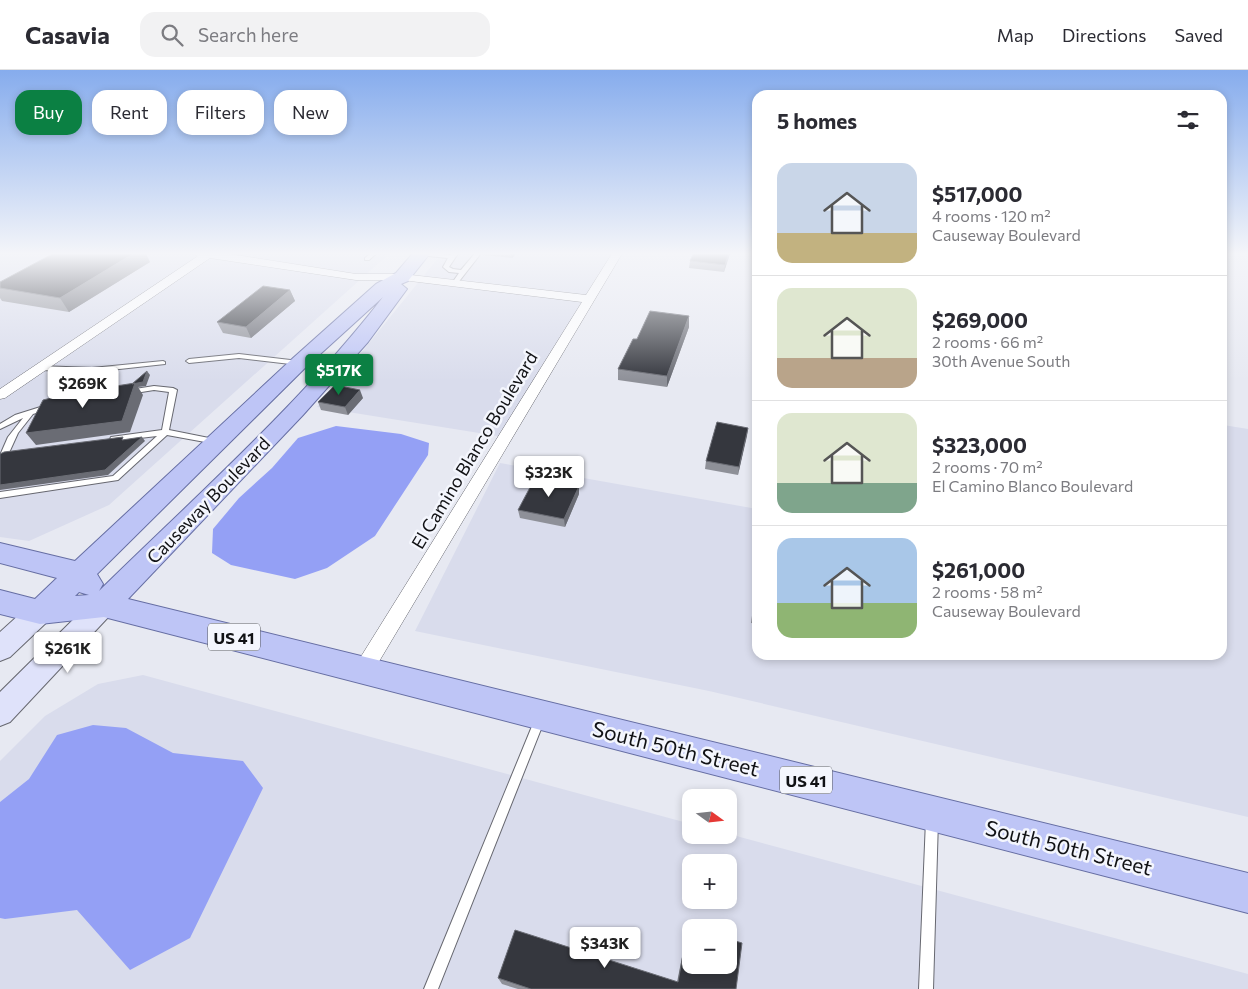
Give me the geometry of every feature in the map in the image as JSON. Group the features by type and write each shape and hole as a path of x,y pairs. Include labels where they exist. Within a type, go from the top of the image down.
{"main road":[{"name":"Causeway Boulevard","path":"0,649 299,363 374,295"},
{"name":"Causeway Boulevard","path":"0,712 295,410 361,338 393,295"},
{"path":"0,553 80,573 104,605"},
{"name":"South 50th Street","path":"0,602 40,612 104,605 1248,892"}],"street":[{"path":"0,395 149,295"},
{"path":"555,295 589,299"},
{"name":"El Camino Blanco Boulevard","path":"364,670 592,295"}],"lane":[{"path":"189,361 239,356 299,363"},
{"path":"40,368 92,370 164,363"},
{"path":"0,495 115,478 165,432 173,390 154,388 125,393"},
{"path":"0,427 36,410 57,404"},
{"path":"2,454 20,424 36,410"},
{"path":"108,439 165,432 216,442"},
{"path":"2,454 14,452"},
{"path":"431,989 542,714"},
{"path":"926,989 932,812"}],"shaded area":[{"path":"0,295 343,295 109,505 29,541 0,537"},
{"path":"408,295 591,295 504,437 317,407"},
{"path":"1227,426 1248,429 1248,817 709,691 415,631 500,463 752,508 752,660 1227,660"},
{"path":"143,675 682,822 682,844 738,844 738,836 1248,974 1248,989 0,989 0,761 45,716 98,684"}],"water":[{"path":"336,426 401,434 429,443 428,455 375,536 327,568 295,579 231,565 212,553 213,529 239,498 272,468 298,438"},
{"path":"93,725 126,728 173,753 243,761 263,788 190,938 130,970 77,910 5,919 0,918 0,802 29,779 57,735"}],"building":[{"path":"41,295 65,295 60,298"},
{"path":"252,295 284,295 246,327 217,322"},
{"path":"650,311 689,316 667,376 618,369 633,339 637,339"},
{"path":"147,371 143,382 132,384"},
{"path":"135,383 122,421 26,433 43,400 71,393"},
{"path":"335,385 360,390 345,407 318,402"},
{"path":"717,422 748,428 739,467 706,461"},
{"path":"123,437 122,440 142,437 105,470 0,485 0,454 4,452"},
{"path":"535,478 579,486 564,519 518,510"},
{"path":"515,930 678,982 682,960 682,974 737,974 737,941 742,943 736,989 531,989 498,978"}]}
